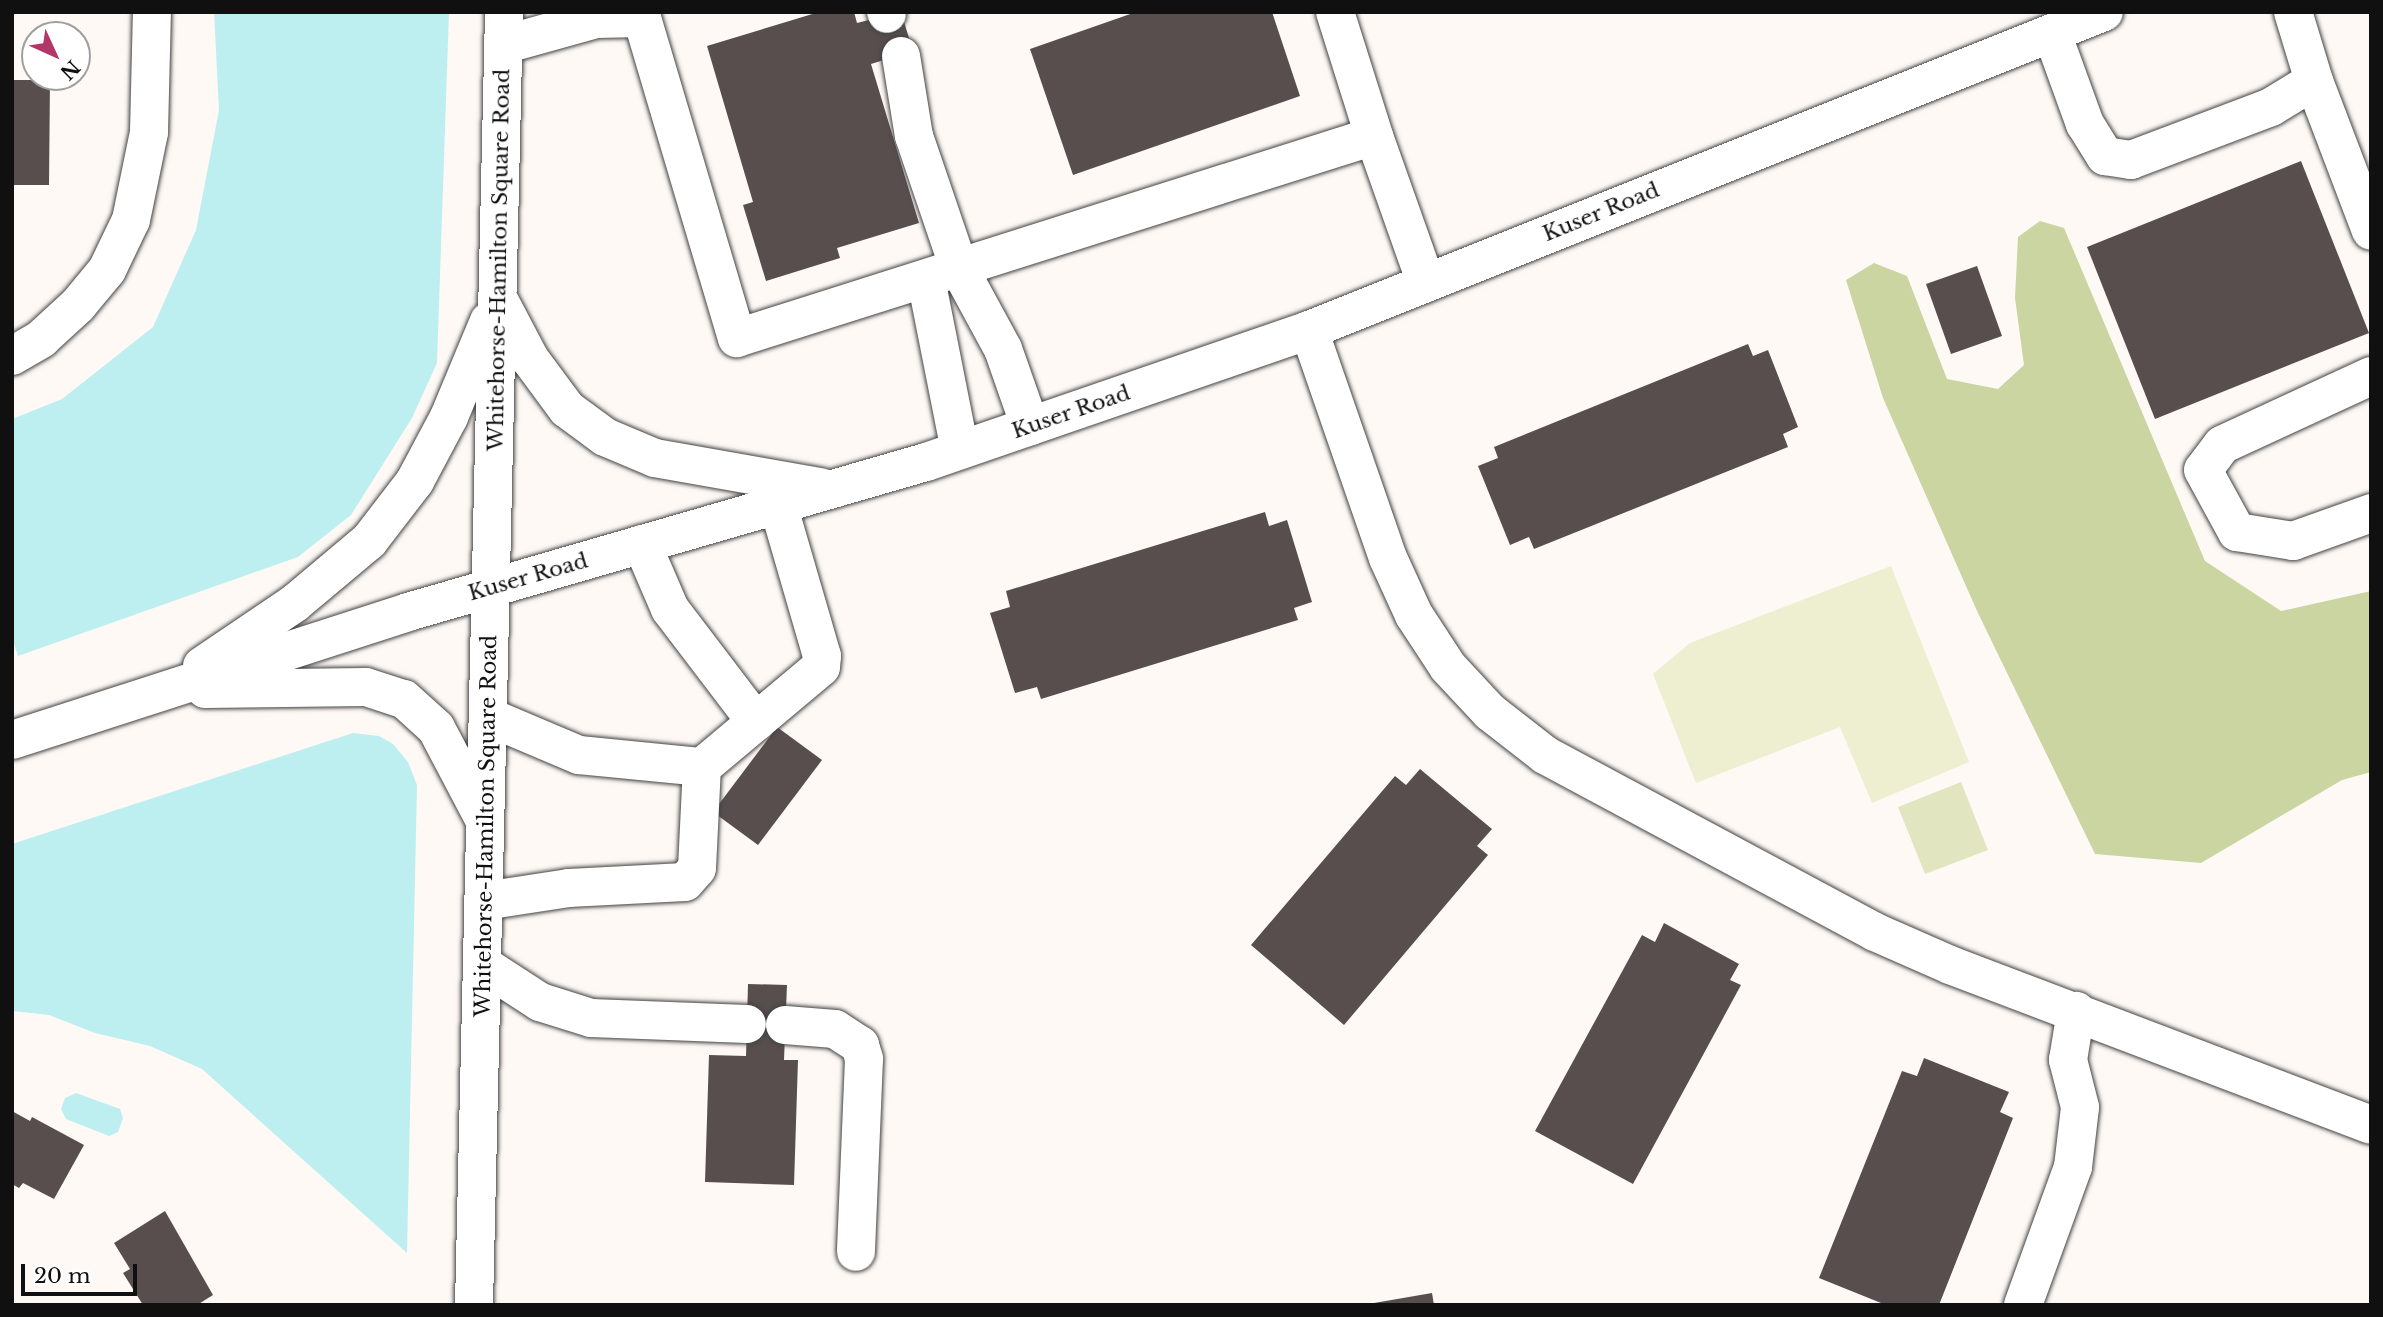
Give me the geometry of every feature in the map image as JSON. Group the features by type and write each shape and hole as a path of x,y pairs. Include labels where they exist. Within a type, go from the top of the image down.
{"street":[{"path":"12,356 41,339 78,305 107,270 131,220 149,132 152,12"},
{"path":"1335,12 1374,136 1426,284"},
{"name":"Kuser Road","path":"12,740 492,587 960,450 1309,330 2104,12"},
{"path":"2293,12 2314,81 2371,231"},
{"path":"503,28 655,15 737,338 1374,136"},
{"name":"Whitehorse-Hamilton Square Road","path":"474,1305 503,28"},
{"path":"2052,33 2085,124 2105,156 2131,160 2272,107 2314,81"},
{"path":"901,56 914,136 943,274 960,450"},
{"path":"943,274 1003,349 1030,426"},
{"path":"498,299 530,359 567,409 605,437 655,458 833,489"},
{"path":"168,690 295,603 369,541 415,481 432,449 498,299"},
{"path":"1309,330 1388,558 1414,615 1448,667 1490,712 1545,755 1875,932 2371,1125"},
{"path":"2371,376 2222,445 2203,470 2237,532 2293,541 2371,513"},
{"path":"489,717 579,755 702,767 821,667 822,656 778,505"},
{"path":"642,544 670,610 756,722"},
{"path":"168,690 366,687 404,699 436,727 486,824"},
{"path":"484,901 569,888 685,882 697,868 702,767"},
{"path":"483,965 540,1002 591,1018 747,1024"},
{"path":"2023,1305 2073,1167 2080,1107 2068,1060 2076,1012"},
{"path":"785,1025 835,1029 860,1045 864,1059 856,1252"}],"green space":[{"path":"2040,221 2064,228 2205,561 2281,611 2371,591 2371,772 2342,780 2201,863 2095,854 1977,611 1883,398 1846,280 1874,263 1907,276 1947,379 1998,389 2024,365 2015,298 2018,237"},
{"path":"1891,566 1969,762 1872,803 1840,727 1696,783 1653,674 1690,643"},
{"path":"1961,782 1988,850 1925,874 1898,807"}],"water":[{"path":"214,12 449,12 437,363 412,418 351,515 298,557 18,656 12,638 12,419 62,399 153,327 196,230 219,110"},
{"path":"353,733 379,736 393,744 408,762 417,785 407,1253 202,1069 150,1046 95,1033 49,1015 12,1011 12,844"},
{"path":"76,1093 120,1109 123,1118 118,1132 109,1136 66,1119 61,1109 65,1098"}],"building":[{"path":"819,12 854,12 857,23 901,12 913,51 871,64 919,223 837,248 840,258 766,281 743,205 753,202 707,46"},
{"path":"1136,12 1272,12 1300,96 1073,175 1030,49"},
{"path":"12,80 21,80 21,91 50,91 49,185 12,185"},
{"path":"2301,161 2369,333 2155,419 2087,247"},
{"path":"1977,266 2002,336 1951,354 1926,284"},
{"path":"1748,344 1753,356 1768,350 1798,427 1783,434 1788,447 1534,549 1529,537 1510,545 1478,466 1498,458 1494,447"},
{"path":"1265,512 1269,526 1287,520 1312,602 1294,608 1298,620 1041,699 1037,687 1015,693 990,613 1010,607 1006,591"},
{"path":"777,727 822,760 758,845 713,812"},
{"path":"1420,769 1492,829 1477,846 1488,855 1344,1025 1251,945 1395,776 1406,785"},
{"path":"1664,923 1739,964 1730,980 1741,985 1633,1184 1535,1131 1642,935 1655,942"},
{"path":"748,984 787,985 784,1060 798,1060 794,1185 705,1182 709,1055 746,1056"},
{"path":"1924,1058 2009,1092 2000,1112 2013,1118 1939,1305 1886,1305 1819,1278 1902,1071 1917,1076"},
{"path":"12,1111 30,1121 32,1117 84,1145 54,1199 23,1183 19,1188 12,1184"},
{"path":"165,1211 213,1295 197,1305 143,1305 123,1273 130,1269 114,1243"},
{"path":"1432,1293 1434,1305 1374,1305 1374,1303"}]}
